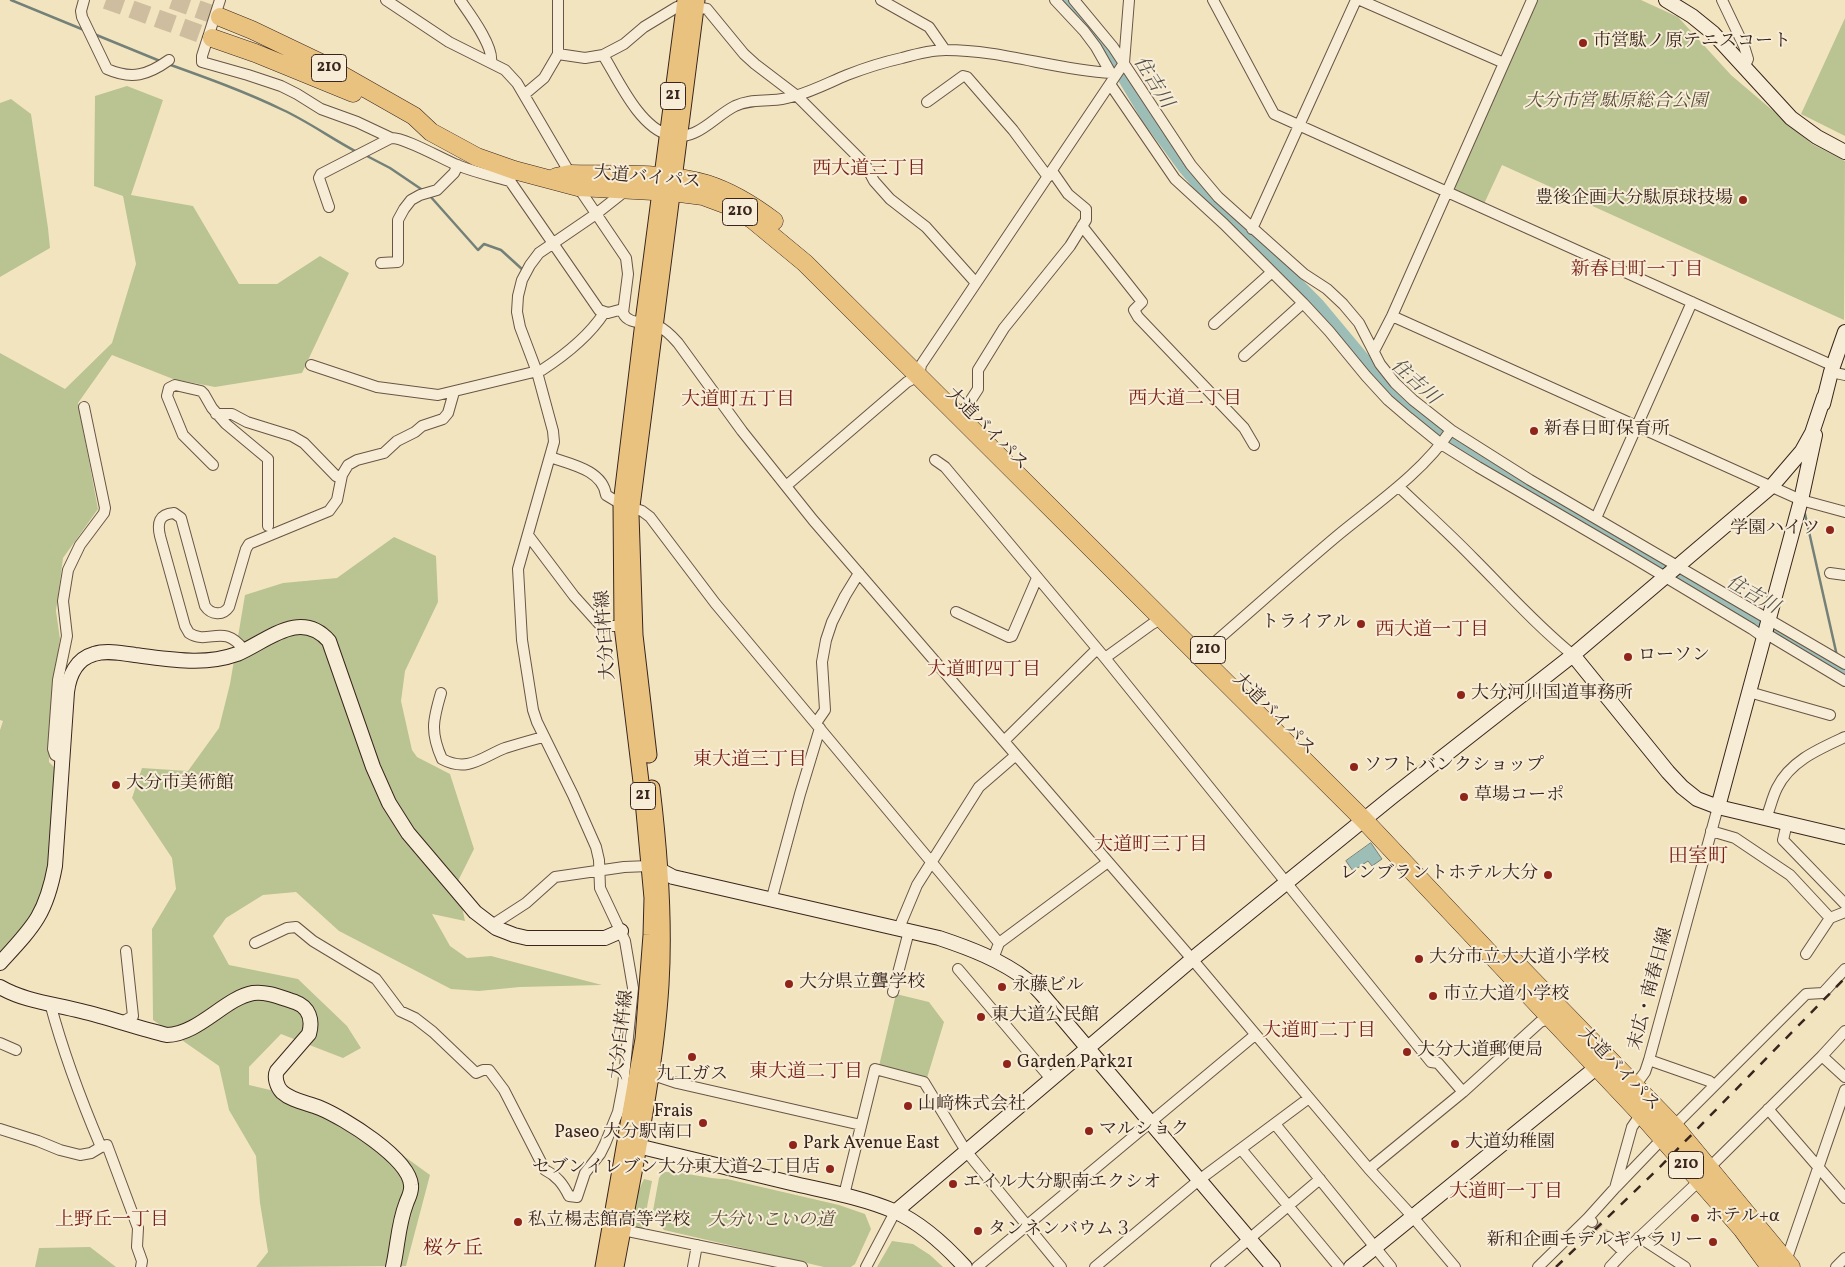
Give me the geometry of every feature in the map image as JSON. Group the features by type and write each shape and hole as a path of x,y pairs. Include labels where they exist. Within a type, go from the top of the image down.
{"highway":[{"name":"大道バイパス","path":"220,9 252,30 319,62 414,116 431,132"},
{"name":"大道バイパス","path":"212,38 338,86 512,175 550,179 667,184 706,183 759,210 804,249 920,371 1162,618 1368,817 1551,1018 1601,1062 1635,1086 1668,1133 1704,1174 1742,1229 1783,1265"},
{"name":"大道バイパス","path":"574,180 628,190 667,184"},
{"name":"大道バイパス","path":"920,371 965,409 1207,649 1601,1062 1641,1114 1668,1133"}],"main road":[{"name":"大分臼杵線","path":"603,1267 650,1074 658,1018 662,963 663,911 642,790 622,626 626,506 691,3"},
{"name":"大分臼杵線","path":"616,1267 623,1230 647,1001 655,868 626,506"}],"street":[{"path":"84,0 81,10 82,17 107,69 124,74 148,74 169,60"},
{"path":"386,0 449,42 491,62 511,75 525,94 574,180 628,263 624,315 628,319 649,323 672,336 786,486 859,573 1192,959 1368,1169 1412,1216 1455,1267"},
{"path":"460,0 491,52 491,62"},
{"path":"525,94 544,78 558,54 558,0"},
{"path":"881,0 929,27 945,50"},
{"path":"1055,0 1096,47 1175,179 1224,224 1303,303 1388,400 1442,442 1745,624 1845,681"},
{"path":"1074,0 1099,29 1124,63 1191,165 1218,197 1304,274 1327,289 1343,304 1359,323 1380,364 1395,383 1430,415 1451,431 1530,480 1845,664"},
{"path":"786,486 920,371 976,283 1124,63 1129,0"},
{"path":"1213,0 1274,114 1827,363 1845,375"},
{"path":"1252,229 1358,0 1504,63"},
{"path":"1374,352 1392,316 1532,0"},
{"path":"1666,0 1692,16 1713,33 1791,118 1817,137 1845,152"},
{"path":"1722,0 1744,46 1748,59 1744,68"},
{"path":"558,54 585,58 603,55 624,44 663,14 691,3 707,9 750,59 797,96 865,164 874,181 890,199 926,227 976,283"},
{"path":"220,9 202,56 202,62 248,75 291,91 321,109 357,122 391,138 400,139 458,165 489,176 512,175 553,244 595,306 604,314"},
{"path":"603,55 640,115 652,126 673,135 692,135 732,107 744,102 797,96 848,74 930,52 945,50 996,55 1113,77"},
{"path":"927,102 963,76 967,77 1068,194 1086,209 1086,220 1070,246 1004,328 978,370 978,389 965,409"},
{"path":"329,206 319,178 322,174 391,138"},
{"path":"380,263 398,262 398,220 411,200 436,190 454,173 458,165"},
{"path":"255,944 287,928 296,927 313,941 376,979 400,1012 415,1018 433,1032 476,1073 489,1070 504,1090 544,1170 551,1173 562,1183 569,1196 577,1197 586,1174 606,1144 620,1101 633,988 627,948 600,888 599,860 596,847 573,794 544,737 534,710 522,640 518,569 554,442 554,431 537,372 516,312 522,280 539,253 628,190"},
{"path":"1082,226 1142,302 1134,310 1138,317 1244,428 1254,445"},
{"path":"1214,324 1272,272"},
{"path":"1596,518 1692,302"},
{"path":"1244,356 1303,303"},
{"path":"311,365 385,388 435,395 454,392 537,372 560,357 592,329 604,314 623,309"},
{"path":"1392,316 1800,500 1845,512"},
{"path":"1718,807 1800,500 1824,397 1845,332"},
{"path":"213,465 182,435 167,396 169,388 175,385 201,392 207,397 216,414 268,459 268,526"},
{"path":"244,650 230,636 198,637 189,633 160,536 158,523 160,518 174,513 181,518 205,606 211,612 220,614 229,607 246,548 249,544 329,511 337,500 345,468 354,461 387,451 397,441 415,432 422,426 443,419 447,415 454,392"},
{"path":"866,1267 895,1212 1192,959 1573,654 1772,486 1802,451 1812,433 1824,397"},
{"path":"62,759 56,756 54,749 58,680 67,636 63,601 68,570 80,545 104,513 105,508 84,407"},
{"path":"216,414 232,414 247,422 292,436 304,443 333,474 341,479"},
{"path":"1207,649 1337,536 1399,487 1451,431"},
{"path":"550,457 575,466 597,477 605,486 606,495 650,517 715,603 999,943"},
{"path":"935,460 945,467 1105,658 1285,884 1431,1062 1438,1063 1462,1092"},
{"path":"1399,487 1454,538 1554,640 1573,654 1677,782 1697,799 1718,807 1845,837"},
{"path":"528,535 574,596 601,626 622,626"},
{"path":"771,900 818,725 825,710 822,662 826,640 844,596 859,573"},
{"path":"1830,573 1845,574"},
{"path":"956,612 985,627 1009,637 1012,636 1037,578"},
{"path":"1105,658 1162,618"},
{"path":"0,963 36,923 46,903 55,866 68,683 77,665 89,656 100,653 198,661 229,656 295,627 305,627 313,630 325,637 332,646 373,767 389,804 408,833 474,912 492,925 514,935 534,939 605,938 620,931"},
{"path":"1004,741 1097,649"},
{"path":"1748,692 1830,715"},
{"path":"441,693 433,724 435,737 442,759 452,764 463,765 481,761 503,749 544,737"},
{"path":"1766,818 1777,788 1784,777 1804,757 1845,737"},
{"path":"893,992 904,929 917,885 979,787 1016,755"},
{"name":"末広・南春日線","path":"1635,1086 1645,1072 1649,1060 1718,807"},
{"path":"1787,823 1783,840 1845,904"},
{"path":"1711,831 1735,838 1790,875 1830,918"},
{"path":"993,960 999,943 1108,862"},
{"path":"492,925 530,900 551,878 599,870 655,868 673,877 904,929 960,945 1006,966 1029,981 1273,1267"},
{"path":"1806,954 1830,918 1845,912"},
{"path":"122,1022 134,1016 126,952"},
{"path":"958,968 1051,1079"},
{"path":"1538,1267 1590,1220 1615,1188 1714,1085 1806,994 1823,993 1845,969"},
{"path":"0,987 16,995 161,1034 172,1035 212,1016 231,1003 253,993 275,996 304,1008 309,1013 311,1020 310,1034 277,1071 278,1086 284,1093 329,1112 378,1142 396,1160 409,1178 411,1191 400,1218 393,1267"},
{"path":"50,1003 70,1068 101,1147"},
{"path":"1368,1169 1462,1092 1540,1022 1551,1018"},
{"path":"1610,1267 1845,1031"},
{"path":"976,1267 1255,1035"},
{"path":"0,1043 16,1050"},
{"path":"1822,1056 1845,1077"},
{"path":"1649,1060 1709,1081 1714,1085"},
{"path":"1350,1267 1601,1062"},
{"path":"844,1195 875,1069 924,1082 966,1151 1061,1267"},
{"path":"650,1074 677,1083 861,1125"},
{"path":"1615,1188 1632,1127 1641,1114 1635,1086"},
{"path":"1783,1265 1819,1168 1845,1090"},
{"path":"1095,1267 1199,1180 1309,1098"},
{"path":"1768,1109 1845,1198"},
{"path":"1275,1124 1391,1267"},
{"path":"0,1129 60,1150 80,1154 91,1153 107,1145 138,1228 137,1247 142,1261 140,1267"},
{"path":"632,1145 844,1195 895,1212 937,1240 965,1267"},
{"path":"1241,1149 1338,1267"},
{"path":"1216,1267 1320,1179"},
{"path":"623,1230 802,1267"},
{"path":"1608,1237 1624,1252"},
{"path":"1639,1237 1685,1267"},
{"path":"693,1267 697,1245"},
{"path":"1836,1267 1845,1258"}],"green space":[{"name":"大分市営 駄原総合公園","path":"1534,0 1641,0 1678,17 1731,75 1812,144 1845,161 1844,320 1502,165 1483,206 1448,190"},
{"path":"1845,18 1845,136 1801,114"},
{"path":"127,86 163,100 131,195 193,206 239,284 277,284 320,256 349,273 302,373 215,387 173,379 112,355 78,403 98,509 63,558 56,611 60,639 52,691 49,762 57,770 51,865 42,903 0,957 0,730 3,721 0,720 0,353 65,389 112,343 136,264 123,196 94,186 95,96"},
{"path":"11,99 31,114 50,248 0,277 0,103"},
{"path":"394,537 436,556 438,602 405,671 401,701 412,750 417,757 450,774 474,849 457,883 465,921 432,914 450,946 467,958 491,956 602,985 520,987 479,991 451,989 339,931 296,892 263,895 226,918 213,936 229,965 298,979 347,1026 361,1048 343,1058 281,1034 249,1067 249,1085 309,1099 361,1125 430,1175 406,1266 256,1267 268,1252 260,1203 256,1156 229,1110 219,1066 153,1020 152,929 176,889 172,858 132,798 142,768 188,771 219,728 230,684 245,595 283,583 337,578"},
{"path":"896,994 929,1002 944,1022 927,1078 879,1066"},
{"name":"大分いこいの道","path":"663,1172 727,1179 839,1205 865,1214 871,1229 855,1264 851,1267 824,1267 664,1230 652,1216 659,1178"},
{"path":"644,1179 652,1181 642,1229 633,1227 631,1224 635,1198"},
{"path":"892,1241 913,1244 930,1255 943,1267 877,1267"},
{"path":"90,1247 116,1267 35,1267 39,1248"}],"water":[{"path":"1371,843 1382,859 1372,866 1368,861 1353,871 1346,861"}],"waterway":[{"path":"11,0 84,30"},
{"name":"住吉川","path":"1062,0 1088,25 1112,56 1148,116 1186,168 1219,207 1317,305 1378,378 1413,412 1492,467 1845,673"},
{"path":"94,34 160,61"},
{"path":"168,64 269,103 357,152"},
{"path":"365,155 390,168 424,191"},
{"path":"430,196 478,250 484,244 501,250 523,270"},
{"path":"1805,514 1837,656"},
{"name":"住吉川","path":"1840,667 1841,671"}],"tunnel":[{"path":"106,0 212,38"},
{"path":"172,0 220,17"},
{"path":"1592,1222 1608,1237"}],"railway":[{"path":"1556,1267 1658,1169 1845,978"}],"place":[{"name":"市営駄ノ原テニスコート","path":"1583,43"},
{"name":"豊後企画大分駄原球技場","path":"1743,200"},
{"name":"新春日町保育所","path":"1534,431"},
{"name":"学園ハイツ","path":"1830,530"},
{"name":"トライアル","path":"1361,624"},
{"name":"ローソン","path":"1628,657"},
{"name":"大分河川国道事務所","path":"1461,695"},
{"name":"ソフトバンクショップ","path":"1354,767"},
{"name":"大分市美術館","path":"116,785"},
{"name":"草場コーポ","path":"1464,797"},
{"name":"レンブラントホテル大分","path":"1548,875"},
{"name":"大分市立大大道小学校","path":"1419,959"},
{"name":"大分県立聾学校","path":"789,984"},
{"name":"永藤ビル","path":"1002,987"},
{"name":"市立大道小学校","path":"1433,996"},
{"name":"東大道公民館","path":"981,1017"},
{"name":"大分大道郵便局","path":"1407,1052"},
{"name":"九工ガス","path":"692,1057"},
{"name":"Garden Park21","path":"1007,1064"},
{"name":"山﨑株式会社","path":"908,1106"},
{"name":"Frais Paseo 大分駅南口","path":"703,1123"},
{"name":"マルショク","path":"1089,1131"},
{"name":"大道幼稚園","path":"1455,1144"},
{"name":"Park Avenue East","path":"793,1145"},
{"name":"セブンイレブン大分東大道２丁目店","path":"830,1169"},
{"name":"エイル大分駅南エクシオ","path":"953,1184"},
{"name":"ホテル+α","path":"1695,1218"},
{"name":"私立楊志館高等学校","path":"518,1222"},
{"name":"タンネンバウム３","path":"978,1231"},
{"name":"新和企画モデルギャラリー","path":"1713,1242"}],"district":[{"name":"西大道三丁目","path":"869,171"},
{"name":"新春日町一丁目","path":"1637,272"},
{"name":"西大道二丁目","path":"1185,401"},
{"name":"大道町五丁目","path":"738,402"},
{"name":"西大道一丁目","path":"1432,632"},
{"name":"大道町四丁目","path":"984,672"},
{"name":"東大道三丁目","path":"750,762"},
{"name":"大道町三丁目","path":"1151,847"},
{"name":"田室町","path":"1698,858"},
{"name":"大道町二丁目","path":"1319,1033"},
{"name":"東大道二丁目","path":"806,1074"},
{"name":"大道町一丁目","path":"1506,1194"},
{"name":"上野丘一丁目","path":"112,1222"},
{"name":"桜ケ丘","path":"453,1250"}]}
